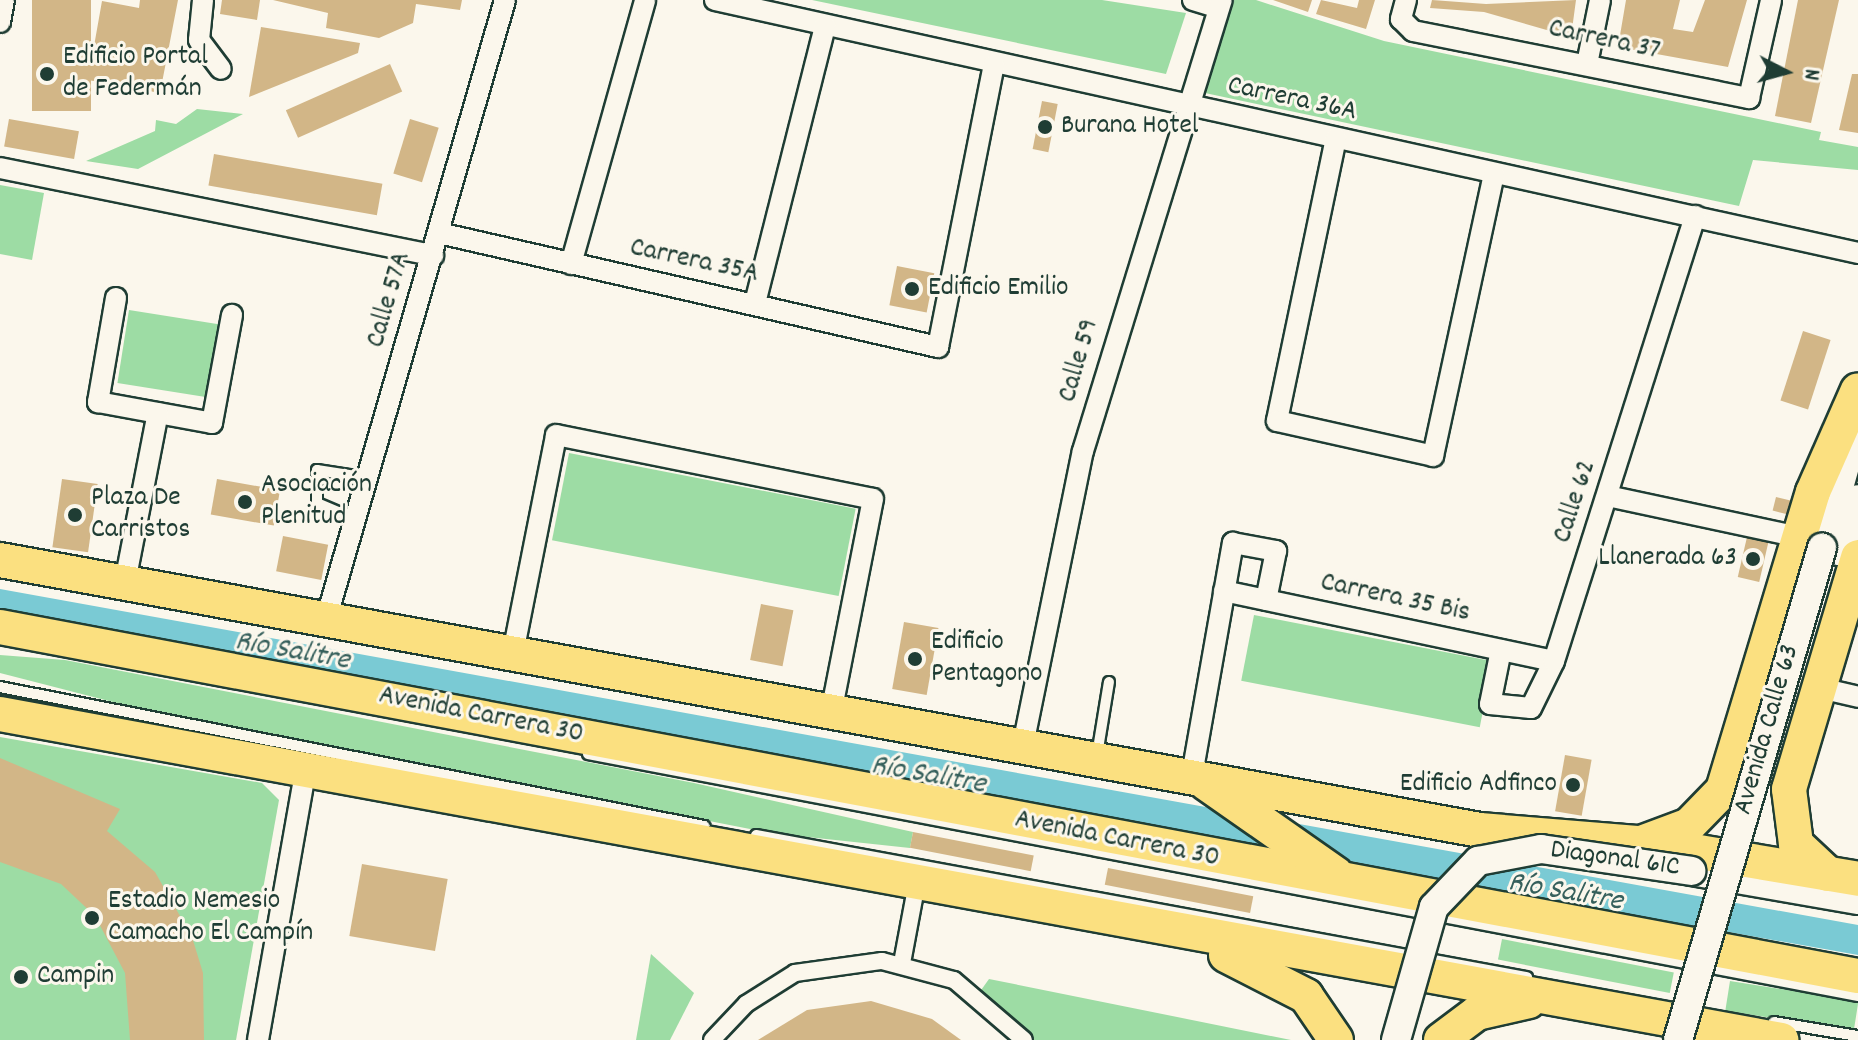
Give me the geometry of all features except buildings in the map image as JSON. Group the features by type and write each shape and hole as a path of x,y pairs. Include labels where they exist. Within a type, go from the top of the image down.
{"highway":[{"path":"1723,790 1736,816 1753,821 1772,813 1789,789 1820,688 1829,548 1858,390"},
{"path":"1639,844 1689,825 1723,790 1829,548"},
{"path":"0,560 327,616 831,713 1192,775 1546,841 1639,844 1843,877"},
{"name":"Avenida Carrera 30","path":"6,636 1858,976"},
{"path":"0,714 306,767 1178,934 1550,987 1772,1030"},
{"path":"1192,775 1234,801 1320,867 1383,891"},
{"path":"1789,789 1796,844 1843,877"},
{"path":"1178,934 1288,983 1328,1020 1336,1040"},
{"path":"1441,1040 1477,1013 1550,987"}],"main road":[{"name":"Avenida Calle 63","path":"1698,1040 1829,548 1858,420"},
{"name":"Avenida Calle 63","path":"1678,1040 1829,548 1858,499"},
{"name":"Diagonal 61C","path":"1396,1040 1434,907 1478,861 1541,849 1858,900"}],"street":[{"path":"0,22 4,0"},
{"path":"203,0 199,40 221,69"},
{"name":"Calle 57A","path":"327,616 505,0"},
{"path":"571,264 645,0"},
{"name":"Carrera 36A","path":"715,0 1858,253"},
{"path":"1193,0 1221,4"},
{"name":"Carrera 37","path":"1406,0 1403,24 1749,98 1771,0"},
{"path":"1587,64 1600,0"},
{"name":"Calle 59","path":"1023,745 1080,462 1185,106 1221,4"},
{"path":"755,303 825,26"},
{"name":"Carrera 35A","path":"439,233 938,347 994,64"},
{"path":"1336,138 1277,421 1433,456 1494,173"},
{"path":"0,168 433,255"},
{"name":"Calle 62","path":"1501,650 1490,704 1531,708 1554,661 1695,216"},
{"path":"116,298 98,402 212,423 232,315"},
{"path":"125,582 158,413"},
{"path":"513,653 556,435 873,499 831,713"},
{"path":"1608,496 1829,548"},
{"path":"1192,775 1233,543 1276,551 1266,600"},
{"name":"Carrera 35 Bis","path":"1224,591 1554,661"},
{"path":"1820,688 1858,697"},
{"path":"258,1040 306,767"},
{"path":"902,963 917,883"},
{"path":"712,1040 746,1004 795,973 826,963 902,963 973,992 1024,1040"}],"lane":[{"path":"355,519 317,503 317,470 368,478"},
{"path":"6,636 525,741"},
{"path":"1097,758 1109,682"},
{"path":"0,687 712,827"},
{"path":"568,750 765,793 1858,996"},
{"path":"743,834 1200,911 1550,987 1748,1018"},
{"path":"1772,1030 1858,1036"}],"green space":[{"path":"812,0 1102,0 1186,13 1166,74"},
{"path":"1234,0 1256,0 1384,41 1821,132 1819,140 1858,147 1858,170 1753,160 1739,206 1205,93"},
{"path":"197,109 243,114 138,169 86,161 155,131 156,120 176,124"},
{"path":"0,185 44,193 32,260 0,254"},
{"path":"129,310 222,325 210,398 117,383"},
{"path":"569,453 856,509 839,596 552,540"},
{"path":"1254,615 1493,661 1480,727 1241,681"},
{"path":"0,655 65,660 694,783 913,832 910,848 770,833 140,709 0,673"},
{"path":"0,737 262,783 279,800 236,1040 0,1040"},
{"path":"1502,939 1674,972 1670,993 1498,960"},
{"path":"651,954 694,993 670,1040 636,1040"},
{"path":"989,979 1291,1040 1021,1040 974,1000"},
{"path":"1730,981 1858,1001 1854,1031 1725,1011"}],"water":[{"name":"Río Salitre","path":"0,589 1858,925 1858,955 0,625"}],"place":[{"name":"Edificio Portal de Federmán","path":"47,74"},
{"name":"Burana Hotel","path":"1045,127"},
{"name":"Edificio Emilio","path":"912,289"},
{"name":"Asociación Plenitud","path":"245,502"},
{"name":"Plaza De Carristos","path":"75,515"},
{"name":"Llanerada 63","path":"1753,559"},
{"name":"Edificio Pentagono","path":"915,659"},
{"name":"Edificio Adfinco","path":"1573,785"},
{"name":"Estadio Nemesio Camacho El Campín","path":"92,918"},
{"name":"Campin","path":"21,977"}]}
